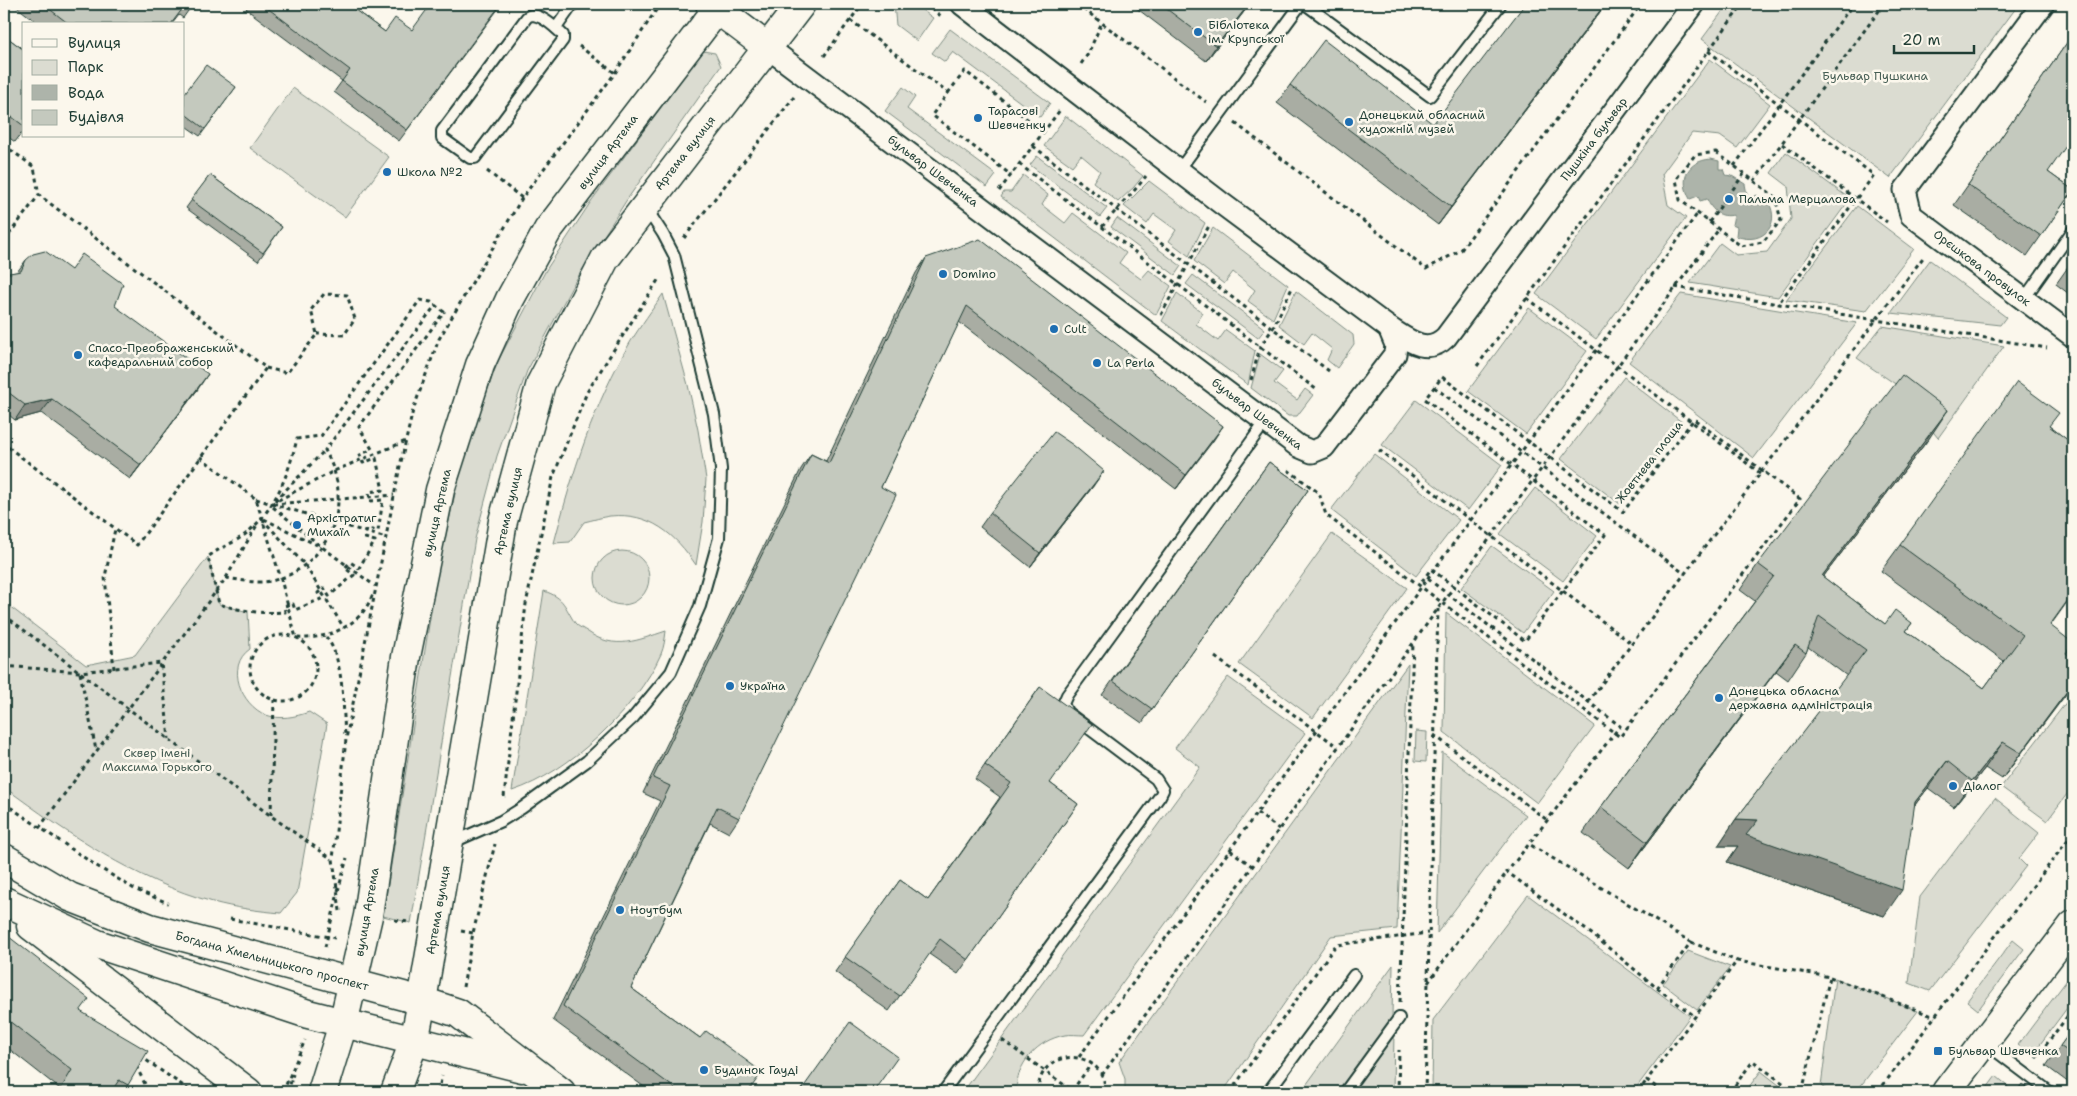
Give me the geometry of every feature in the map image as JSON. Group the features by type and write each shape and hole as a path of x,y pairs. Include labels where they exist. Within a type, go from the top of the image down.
{"main road":[{"name":"Артема вулиця","path":"395,1092 414,1042 422,1001 503,521 541,383 605,259 644,205 800,4"},
{"path":"716,6 767,47"},
{"name":"вулиця Артема","path":"322,1092 343,1024 368,916 406,657 440,490 480,365 510,299 548,230 716,6"},
{"name":"Богдана Хмельницького проспект","path":"4,858 70,898 150,928 422,1001 458,1013 561,1092"},
{"name":"Богдана Хмельницького проспект","path":"4,901 97,944 308,1014 534,1071"},
{"path":"4,905 248,1092"},
{"path":"1946,1092 2073,925"}],"street":[{"path":"962,4 1389,328"},
{"name":"Пушкіна бульвар","path":"1389,328 1418,344 1428,347 1438,345 1446,337 1694,4"},
{"name":"Орєшкова провулок","path":"2043,4 1905,190 1911,215 2073,336"},
{"name":"бульвар Шевченка","path":"767,47 1306,451 1312,452 1324,447 1395,354 1396,345 1389,328"}],"lane":[{"path":"556,28 573,4"},
{"path":"1179,170 1301,4"},
{"path":"1305,4 1430,96 1501,4"},
{"path":"536,15 556,28 563,37 476,158 472,159 442,138 442,131 527,17 536,15"},
{"path":"450,843 501,821 522,808 587,761 633,718 671,672 700,606 718,538 721,469 714,414 674,255 664,234 644,205"},
{"path":"2024,299 2073,230"},
{"path":"944,1092 1157,802 1162,790 1156,779 1067,712 1063,704 1064,700 1266,421"},
{"path":"1268,1092 1354,974"},
{"path":"1345,1092 1399,1018"},
{"path":"1984,1043 2050,1092"}],"path":[{"path":"824,56 862,4"},
{"path":"1077,4 1426,269 1460,250 1641,4"},
{"path":"1477,366 1743,4"},
{"path":"1734,166 1853,4"},
{"path":"1754,181 1884,4"},
{"path":"850,20 948,93"},
{"path":"1079,66 1088,54 1102,22"},
{"path":"563,37 615,73"},
{"path":"1708,51 1874,175 1778,304"},
{"path":"1011,175 932,115 948,93 965,71 1044,132"},
{"path":"458,1013 473,933 501,821 526,604 553,477 587,392 681,242 793,97"},
{"path":"995,195 1061,107"},
{"path":"4,145 34,166 39,194 266,368 287,373 317,334"},
{"path":"1033,146 1329,371"},
{"path":"1716,152 1744,174 1775,197 1781,220 1763,242 1741,246 1680,200 1676,179 1695,155 1716,152"},
{"path":"472,159 522,198"},
{"path":"1019,164 1317,390"},
{"path":"1102,227 1116,208 1136,189 1148,173"},
{"path":"1709,222 1744,174"},
{"path":"4,241 39,194"},
{"path":"1420,586 1428,579 1698,213"},
{"path":"1159,319 1212,221"},
{"path":"1102,1075 1448,594 1719,229"},
{"path":"1588,702 1939,236"},
{"path":"1250,387 1260,347 1273,328 1294,283"},
{"path":"1675,287 2048,348"},
{"path":"324,294 347,296 355,320 344,335 317,334 311,310 324,294"},
{"path":"1326,515 1620,737 1800,499 1691,422 1527,298"},
{"path":"39,828 226,578 288,473 297,439 321,436 420,300 431,302 444,312 359,427 372,449 360,454 362,460 364,463 376,458 382,479 383,490 369,492 370,501 383,500 383,510 378,531 367,529 365,538 375,541 359,568 350,562 345,568 354,575 346,583 329,596 324,588 321,590"},
{"path":"271,504 325,450 435,306"},
{"path":"4,444 137,545 266,368"},
{"name":"Жовтнева площа","path":"1434,387 1442,377 1623,512 1691,422"},
{"path":"1079,1057 1317,731 1431,569 1526,641 1605,535 1425,400 1434,387 1685,574"},
{"path":"271,504 334,470 406,441"},
{"path":"226,578 254,582 269,582 281,579 305,565 322,547 334,524 338,500 334,470 325,450"},
{"path":"1379,450 1632,644"},
{"path":"200,457 256,499 334,524 386,538"},
{"path":"271,504 394,495"},
{"path":"256,499 281,579 296,638"},
{"path":"271,504 322,547 375,586"},
{"path":"261,518 322,547"},
{"path":"261,518 305,565 344,628"},
{"path":"261,518 247,533 217,549 208,557 219,604 238,610 272,613 284,612 284,606 293,604 295,610 322,599 318,592 321,590"},
{"path":"114,668 105,577 116,528"},
{"path":"296,638 326,636 344,628 365,609 371,599 378,578"},
{"path":"1427,985 1507,872 1620,726 1428,579"},
{"path":"1425,1092 1438,609"},
{"path":"4,615 271,816 333,859"},
{"path":"276,635 287,635 306,644 314,658 316,673 310,687 299,697 287,701 274,700 262,693 255,685 250,673 251,659 257,647 268,639 276,635"},
{"path":"326,636 333,649 338,667 346,739"},
{"path":"1403,936 1413,643"},
{"path":"1215,657 1338,747"},
{"path":"4,666 80,672 161,663"},
{"path":"161,663 170,739"},
{"path":"80,672 96,751"},
{"path":"271,816 274,700"},
{"path":"1434,735 1547,820"},
{"path":"4,798 5,803 39,828 136,890 176,906"},
{"path":"1257,813 1279,829"},
{"path":"1878,1092 2073,833"},
{"path":"1529,844 1691,942 1737,961 1830,977 1935,1016"},
{"path":"1230,850 1252,866"},
{"path":"1507,872 1593,935 1657,988 1696,1017"},
{"path":"221,917 335,938"},
{"path":"1657,988 1691,942"},
{"path":"1638,1092 1737,961"},
{"path":"1802,1092 1830,977"},
{"path":"2024,1073 2073,1009"},
{"path":"989,1030 1072,1092 1092,1063"},
{"path":"438,1092 448,1050"},
{"path":"133,1051 192,1092"},
{"path":"1038,1092 1038,1084 1044,1070 1054,1062 1066,1057 1079,1057 1092,1063 1102,1075 1106,1085 1105,1092"},
{"path":"1730,1092 1753,1061 1795,1092"},
{"path":"134,1062 149,1092"},
{"path":"1647,1080 1662,1092"}],"green space":[{"path":"894,4 914,4 933,18 917,41 896,25"},
{"name":"Бульвар Пушкина","path":"1728,4 2019,4 1890,178 1702,39"},
{"path":"950,29 1050,103 1040,117 953,52 945,62 932,53"},
{"path":"703,51 715,53 721,66 626,201 574,283 527,371 497,456 475,539 411,923 383,916 437,574 463,458 498,361 546,270 592,200"},
{"path":"1710,59 1770,104 1737,148 1720,136 1692,133 1662,174 1668,205 1686,218 1596,339 1536,294"},
{"path":"903,87 915,97 907,109 996,175 987,187 885,111"},
{"path":"293,88 389,157 345,217 250,148"},
{"path":"1066,116 1143,176 1118,202 1093,182 1100,171 1081,155 1072,166 1044,146"},
{"path":"1786,152 1850,199 1778,297 1690,283 1720,243 1736,255 1767,252 1791,219 1788,186 1771,173"},
{"path":"1037,156 1107,208 1100,217 1030,165"},
{"path":"1023,175 1048,195 1042,205 1065,223 1073,213 1126,253 1119,263 1141,279 1149,270 1171,286 1156,315 1001,197 1004,192 1011,192"},
{"path":"1149,181 1205,223 1189,256 1169,241 1176,230 1154,214 1147,224 1124,206"},
{"path":"1857,206 1914,249 1866,311 1786,300"},
{"path":"1117,218 1181,266 1175,275 1111,227"},
{"path":"1213,228 1288,285 1273,319 1248,301 1255,290 1233,272 1224,284 1194,261"},
{"path":"1930,260 2006,317 2000,325 1891,313"},
{"path":"1193,275 1265,329 1258,338 1186,284"},
{"path":"1296,291 1353,335 1354,344 1337,368 1327,360 1332,349 1312,333 1304,344 1279,325"},
{"path":"1177,293 1203,313 1196,324 1218,341 1226,330 1255,351 1248,385 1162,321"},
{"path":"663,294 688,385 706,479 703,522 696,565 679,544 660,527 637,518 610,516 584,522 570,542 554,543 568,491 595,414 631,341"},
{"path":"1681,294 1857,323 1754,458 1629,362"},
{"path":"1529,308 1587,351 1526,434 1468,391"},
{"path":"1882,326 2004,346 1938,438 1912,405 1916,398 1857,358"},
{"path":"1260,354 1283,371 1274,383 1297,400 1305,389 1313,395 1297,416 1288,416 1251,388"},
{"path":"1624,377 1683,423 1620,504 1561,459"},
{"path":"1416,400 1502,465 1468,510 1382,445"},
{"path":"1374,454 1459,520 1416,576 1331,510"},
{"path":"1535,488 1597,536 1563,581 1500,534"},
{"path":"1332,534 1407,588 1313,718 1239,664"},
{"path":"1492,546 1554,591 1523,633 1461,588"},
{"path":"622,551 632,553 641,559 647,568 649,578 647,588 641,597 632,603 622,605 612,603 603,597 597,588 595,578 597,568 603,559 612,553"},
{"name":"Сквер імені Максима Горького","path":"208,557 219,604 248,612 250,649 242,656 238,665 237,675 239,685 249,703 257,710 271,717 288,717 309,712 327,724 297,893 281,913 213,902 157,882 78,839 4,787 4,602 86,665 135,655"},
{"path":"544,591 560,600 579,627 598,638 608,641 627,642 666,631 665,640 661,654 636,696 599,736 556,770 512,791"},
{"path":"1446,613 1595,726 1537,803 1444,732"},
{"path":"1408,664 1397,929 1331,936 1223,1092 1125,1092 1125,1079 1119,1062"},
{"path":"1228,677 1305,733 1084,1035 1067,1035 1055,1038 1037,1048 1024,1063 1017,1082 1016,1092 963,1092 1200,767 1175,748"},
{"path":"2071,696 2073,698 2073,792 2070,790 2047,821 2001,787"},
{"path":"1416,731 1427,732 1426,762 1415,761"},
{"path":"1442,752 1526,815 1437,933"},
{"path":"1995,798 2039,833 2019,859 2026,866 1930,991 1909,983 1920,897"},
{"path":"1528,895 1690,1016 1633,1092 1432,1092 1433,1020"},
{"path":"2013,940 2024,949 1978,1010 1967,1001"},
{"path":"1688,951 1730,967 1697,1010 1663,984"},
{"path":"1393,965 1392,1017 1339,1092 1301,1092"},
{"path":"2073,972 2073,1000 2032,1055 2018,1045"},
{"path":"1835,978 1918,1011 1856,1092 1829,1092 1821,1086"},
{"path":"1394,1031 1393,1092 1351,1092"},
{"path":"1761,1071 1788,1092 1745,1092"},
{"path":"1996,1076 2008,1086 2004,1092 1984,1092"}],"water":[{"path":"1711,159 1719,161 1719,169 1723,169 1725,175 1732,176 1745,184 1748,200 1757,195 1759,200 1765,197 1773,215 1772,223 1763,235 1755,238 1736,236 1737,227 1732,225 1734,215 1729,216 1717,213 1707,199 1700,201 1698,196 1690,199 1685,185 1687,172 1696,163"}],"building":[{"path":"43,4 186,4 172,22 66,22"},
{"path":"262,4 347,4 385,32 395,18 412,30 431,4 501,4 407,130 342,81 350,70"},
{"path":"1160,4 1249,4 1216,46"},
{"path":"1525,4 1605,4 1451,207 1290,85 1324,40 1433,124"},
{"path":"2073,34 2073,136 2048,172 2073,190 2041,236 1968,185"},
{"path":"4,35 22,48 22,124 4,111"},
{"path":"206,65 236,87 205,129 185,114 185,93"},
{"path":"210,175 282,227 263,253 191,200"},
{"path":"980,239 1223,426 1186,475 967,306 881,487 896,495 739,818 717,807 631,988 700,1038 706,1031 762,1072 748,1092 680,1092 563,1006 670,786 653,778 811,454 829,463 926,258"},
{"name":"Спасо-Преображенський кафедральний собор","path":"45,251 71,270 82,254 123,284 115,306 208,374 141,465 52,399 25,405 4,389 4,274 21,271 26,260 33,254"},
{"path":"2073,260 2073,274 2066,269"},
{"path":"1902,375 1948,410 1822,576 1885,624 1895,610 1912,623 1906,631 1984,688 2023,635 1900,545 2017,382 2059,413 2049,426 2073,444 2073,593 2050,625 2073,643 2066,653 2073,658 2073,683 2021,753 2003,742 1972,781 1947,761 1915,802 1902,890 1746,835 1758,820 1736,819 1866,650 1819,616 1806,653 1795,645 1647,842 1601,807 1774,576 1758,564"},
{"path":"1054,432 1104,471 1040,553 990,513"},
{"path":"1269,462 1308,490 1152,709 1113,681"},
{"path":"1040,687 1092,724 1050,783 1078,804 968,960 940,939 900,996 845,957 900,880 928,900 1011,783 985,765"},
{"path":"4,933 89,999 80,1011 148,1051 128,1085 119,1080 111,1092 59,1092 72,1070 4,1017"},
{"path":"850,1022 898,1057 873,1092 800,1092"},
{"path":"2073,1028 2073,1055 2060,1046"},
{"path":"2022,1084 2033,1092 2016,1092"}],"place":[{"name":"Бібліотека ім. Крупської","path":"1198,32"},
{"name":"Тарасові Шевченку","path":"978,118"},
{"name":"Донецький обласний художній музей","path":"1349,122"},
{"name":"Школа №2","path":"387,172"},
{"name":"Пальма Мерцалова","path":"1729,199"},
{"name":"Domino","path":"943,274"},
{"name":"Cult","path":"1054,329"},
{"name":"Спасо-Преображенський кафедральний собор","path":"78,355"},
{"name":"La Perla","path":"1097,363"},
{"name":"Архістратиг Михаїл","path":"297,525"},
{"name":"Україна","path":"730,686"},
{"name":"Донецька обласна державна адміністрація","path":"1719,698"},
{"name":"Діалог","path":"1953,786"},
{"name":"Ноутбум","path":"620,910"},
{"name":"Бульвар Шевченка","path":"1938,1051"},
{"name":"Будинок Гауді","path":"704,1070"}]}
